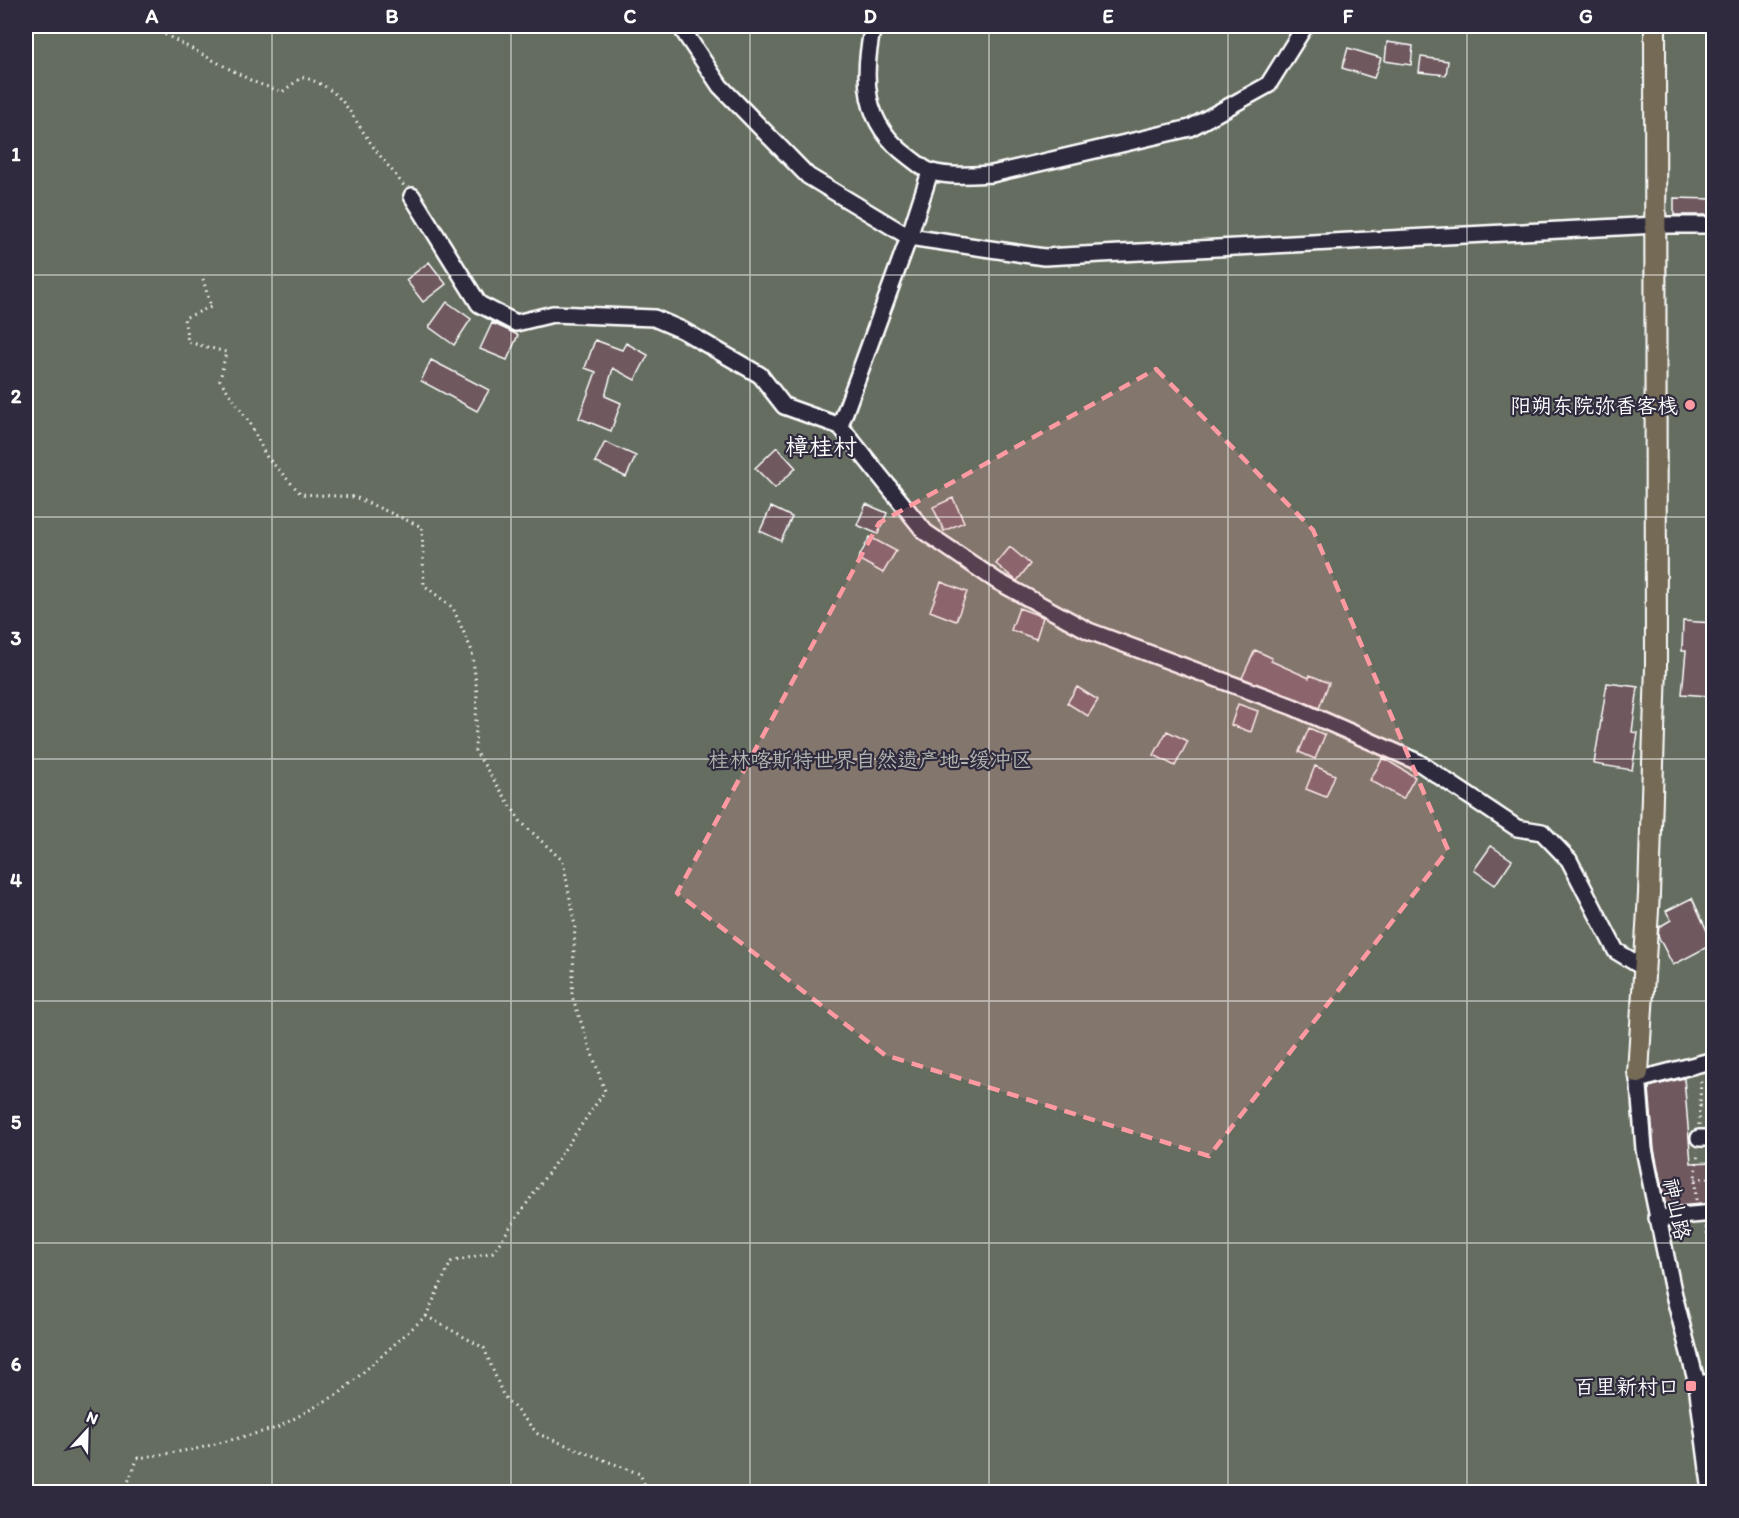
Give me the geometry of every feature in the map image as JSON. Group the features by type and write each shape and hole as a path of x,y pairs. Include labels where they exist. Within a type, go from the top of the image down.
{"main road":[{"path":"1638,1076 1656,666 1655,26"}],"street":[{"path":"680,26 720,86 808,176 909,237 1044,256 1657,225 1713,225"},
{"path":"873,26 865,63 869,99 876,119 897,148 930,172 992,174 1190,128 1268,86 1305,26"},
{"path":"840,426 909,237 930,172"},
{"path":"412,196 479,304 516,322 553,314 654,318 682,330 760,375 784,406 840,426 925,532 997,581 1089,631 1293,707 1418,762 1517,828 1542,832 1569,860 1616,951 1644,968"},
{"path":"1638,1076 1708,1060"},
{"name":"神山路","path":"1638,1076 1644,1149 1657,1218 1697,1384 1711,1492"},
{"path":"1657,1218 1713,1213"},
{"path":"1697,1384 1713,1382"}],"path":[{"path":"149,26 254,82 282,92 302,76 321,82 345,101 370,141 412,196"},
{"path":"124,1492 138,1458 195,1449 277,1428 340,1392 426,1316 450,1262 493,1252 605,1091 572,996 575,926 563,861 521,822 475,751 477,692 472,651 453,608 424,585 422,527 354,497 301,494 273,463 220,380 226,352 188,342 184,318 211,307 203,279"},
{"path":"1708,1060 1700,1107 1706,1138 1695,1179 1698,1214 1705,1221 1713,1270"},
{"path":"1700,1107 1713,1106"},
{"path":"1695,1179 1713,1178"},
{"path":"1708,1248 1713,1248"},
{"path":"426,1316 484,1348 503,1395 538,1434 640,1474 648,1492"}],"highlighted area":[{"path":"1156,369 1313,530 1448,850 1209,1156 885,1055 677,893 879,523"}],"green space":[{"name":"桂林喀斯特世界自然遗产地-缓冲区","path":"26,26 1713,26 1713,1492 26,1492"}],"building":[{"path":"1387,42 1413,46 1411,65 1385,61"},
{"path":"1348,48 1381,58 1374,78 1342,68"},
{"path":"1421,57 1448,61 1446,75 1419,72"},
{"path":"1674,198 1713,199 1713,215 1674,215"},
{"path":"429,262 446,284 423,302 406,280"},
{"path":"447,302 471,319 454,345 429,327"},
{"path":"492,323 518,335 507,360 480,349"},
{"path":"595,340 622,350 626,343 648,355 635,380 613,368 605,396 621,403 611,431 579,418 596,372 585,368"},
{"path":"431,360 489,390 477,411 421,381"},
{"path":"605,442 636,456 626,477 595,462"},
{"path":"777,447 796,468 775,488 755,468"},
{"path":"953,498 964,522 944,531 933,507"},
{"path":"866,504 887,513 878,534 857,525"},
{"path":"771,507 792,517 781,541 760,531"},
{"path":"870,537 896,551 883,573 858,559"},
{"path":"1010,547 1030,564 1017,581 996,564"},
{"path":"941,582 967,592 956,621 930,611"},
{"path":"1019,608 1043,617 1036,639 1011,630"},
{"path":"1683,621 1713,623 1710,696 1682,694 1686,651 1682,651"},
{"path":"1255,650 1272,658 1271,661 1309,678 1310,675 1329,683 1319,708 1242,678"},
{"path":"1607,683 1638,687 1632,732 1638,733 1632,770 1594,764"},
{"path":"1077,687 1098,700 1088,716 1067,703"},
{"path":"1238,704 1258,711 1251,732 1231,725"},
{"path":"1309,728 1325,735 1315,759 1299,752"},
{"path":"1167,731 1188,741 1175,766 1154,755"},
{"path":"1383,758 1415,777 1403,799 1370,780"},
{"path":"1315,766 1335,775 1326,797 1306,789"},
{"path":"1491,846 1512,860 1495,885 1474,870"},
{"path":"1692,898 1713,944 1673,965 1658,936 1659,927 1671,920 1666,911"},
{"path":"1684,1078 1691,1163 1713,1162 1713,1203 1666,1207 1654,1149 1649,1087"}],"place":[{"name":"阳朔东院弥香客栈","path":"1690,405"},
{"name":"百里新村口","path":"1691,1386"}],"district":[{"name":"樟桂村","path":"821,446"}]}
